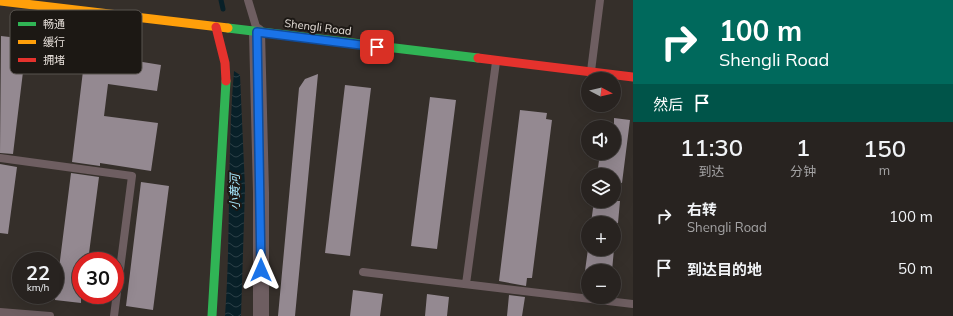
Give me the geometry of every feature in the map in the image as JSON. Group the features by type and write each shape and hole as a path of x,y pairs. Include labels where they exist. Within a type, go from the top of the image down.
{"street":[{"name":"Shengli Road","path":"0,1 75,10"},
{"name":"Shengli Road","path":"142,18 591,72"},
{"path":"212,316 226,88 225,63 216,27"},
{"path":"257,32 261,185 261,316"},
{"name":"Shengli Road","path":"621,76 633,77"}],"lane":[{"path":"248,0 257,32"},
{"path":"591,72 600,0"},
{"path":"466,284 496,61"},
{"path":"0,158 132,176 114,316"},
{"path":"363,272 633,304"},
{"path":"0,312 50,316"}],"water":[{"path":"234,71 240,75 245,188 241,316 225,316 228,255 230,132"}],"building":[{"path":"1,36 10,37 10,74 23,74 13,154 0,153"},
{"path":"142,62 161,65 157,91 108,84 104,116 158,123 151,171 100,163 100,166 72,162 83,74 142,74"},
{"path":"318,74 295,316 278,316 299,88 305,79"},
{"path":"345,85 371,88 350,256 325,253"},
{"path":"430,97 456,100 437,249 411,246"},
{"path":"520,110 547,113 546,119 552,120 532,278 527,278 526,286 499,281"},
{"path":"614,118 630,120 622,183 621,168 598,168 599,160 621,160 621,120 614,120"},
{"path":"0,164 17,167 8,234 0,233"},
{"path":"71,173 99,177 89,252 72,252 72,302 64,301 64,252 61,252"},
{"path":"141,182 169,186 153,310 126,306"},
{"path":"593,208 619,208 619,216 592,216"},
{"path":"587,256 613,256 613,264 586,264"},
{"path":"353,290 383,294 380,316 350,316"},
{"path":"427,294 449,297 447,316 425,316"},
{"path":"509,295 525,297 522,316 507,316"}],"waterway":[{"name":"小黄河","path":"221,0 223,9"}],"traffic: fast":[{"path":"228,28 478,58"},
{"path":"212,316 226,81"}],"traffic: slow":[{"path":"0,1 76,10"},
{"path":"142,18 228,28"}],"traffic: jam":[{"path":"216,27 225,63 226,81"},
{"path":"478,58 633,77"}],"route":[{"path":"261,270 261,193 257,32 377,47"}]}
